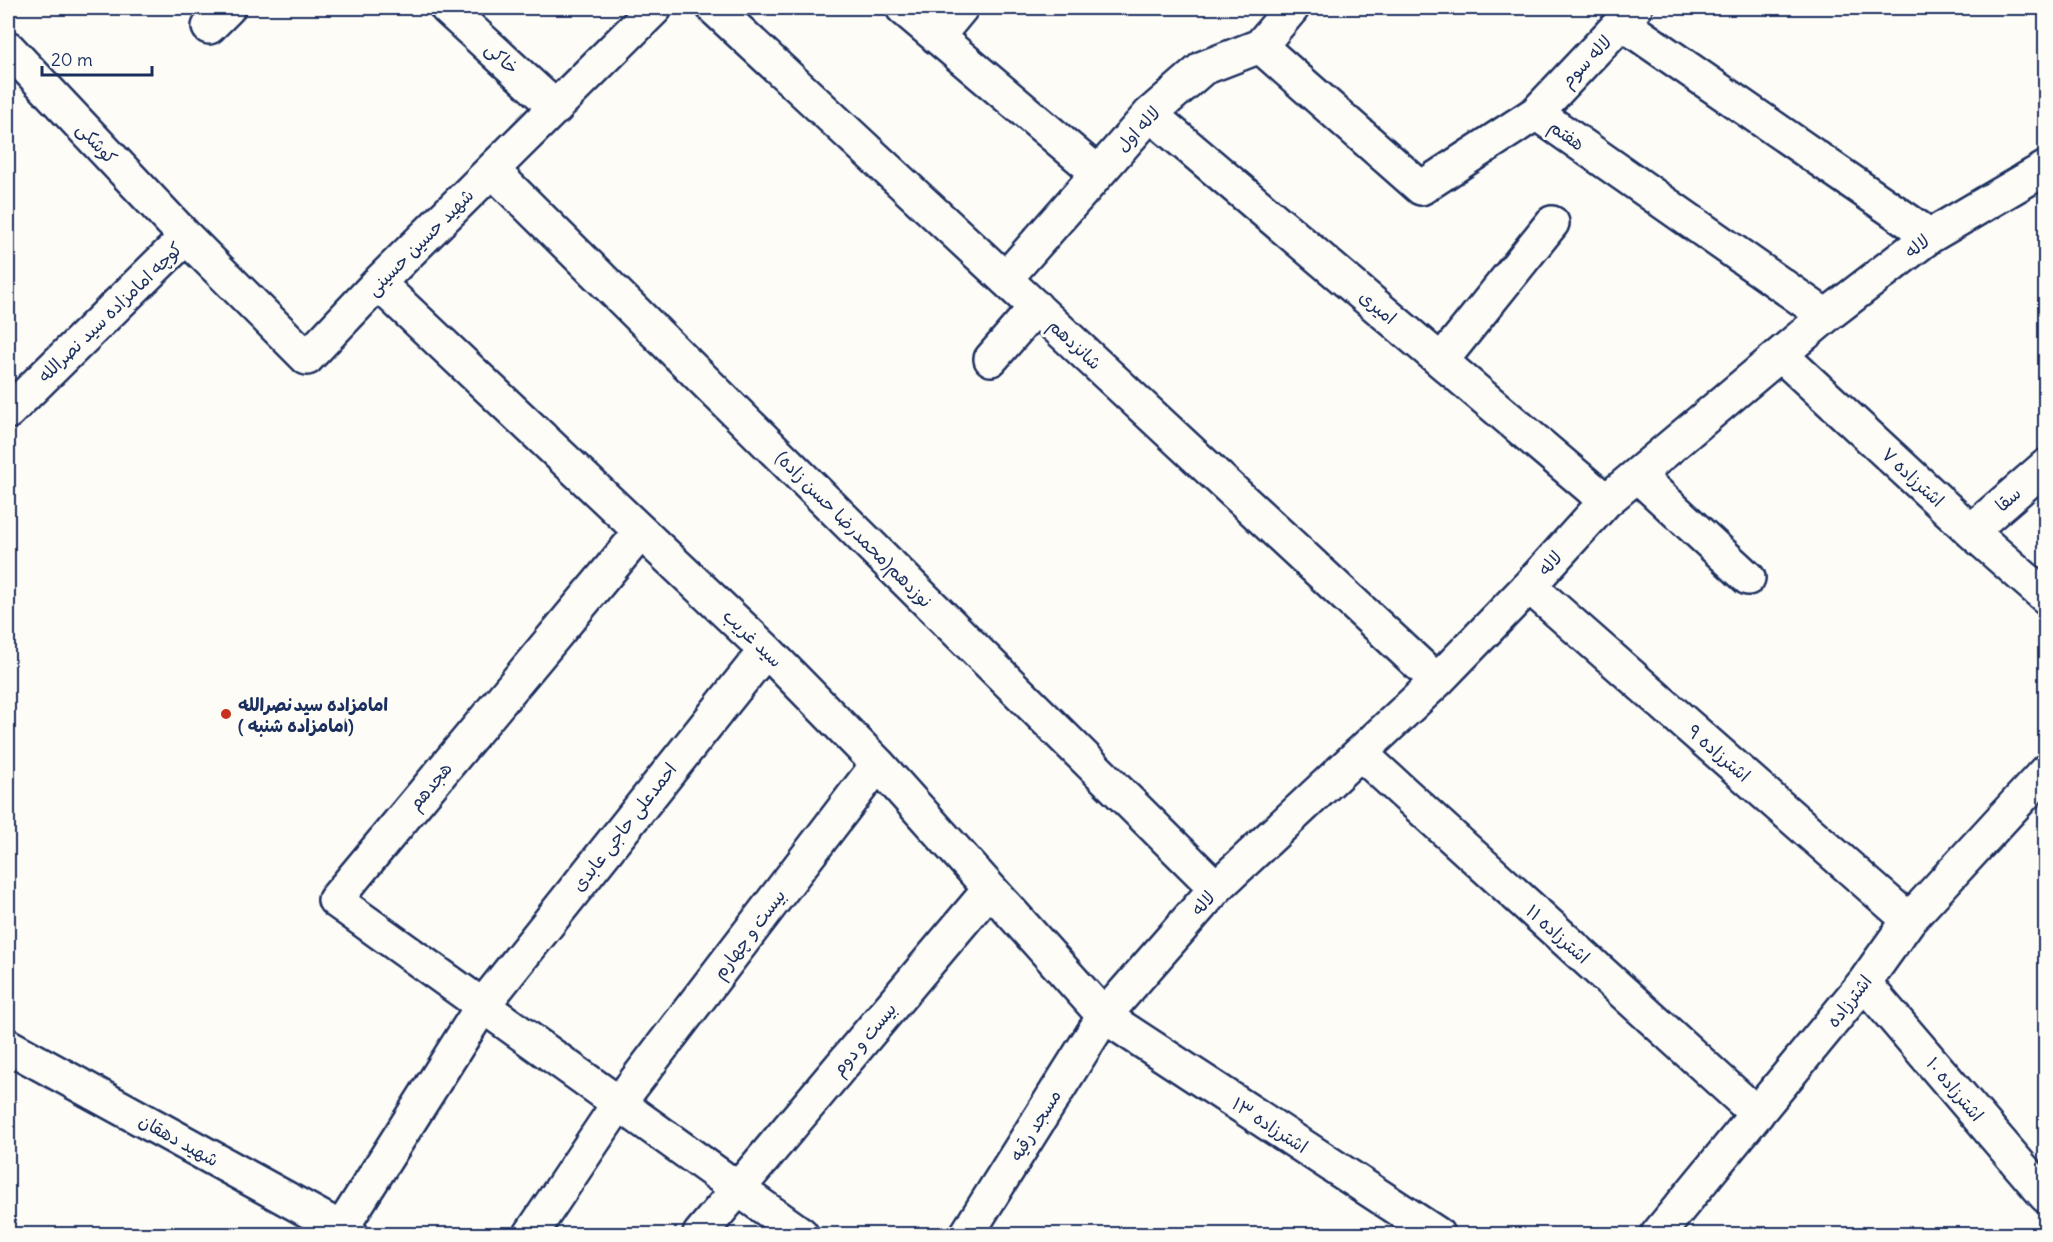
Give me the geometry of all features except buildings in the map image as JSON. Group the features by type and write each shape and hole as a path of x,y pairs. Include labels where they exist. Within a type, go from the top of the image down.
{"street":[{"name":"خاکی","path":"447,8 556,108"},
{"name":"شهید حسین حسینی","path":"186,237 307,358 378,284 655,8"},
{"name":"شانزدهم","path":"714,8 1437,681"},
{"path":"903,8 1098,173"},
{"path":"937,36 961,8"},
{"name":"لاله اول","path":"1005,279 1150,114 1203,68 1260,46 1292,8"},
{"path":"1628,15 1930,236"},
{"name":"لاله سوم","path":"1536,113 1628,15"},
{"name":"هفتم","path":"1260,46 1421,188 1536,113 1826,316"},
{"name":"کوشکی","path":"8,48 186,237"},
{"name":"امیری","path":"1150,114 1606,501"},
{"name":"لاله","path":"1104,1016 1216,888 1437,681 1529,586 1606,501 1826,316 1930,236 2046,168"},
{"name":"نوزدهم(محمدرضا حسن زاده)","path":"492,170 1216,888"},
{"path":"1442,360 1552,223"},
{"name":"کوچه امامزاده سید نصرالله","path":"8,412 186,237"},
{"name":"سید غریب","path":"378,284 766,650 878,764 1104,1016"},
{"path":"991,358 1036,307"},
{"name":"اشترزاده ۷","path":"1781,355 1971,531 2046,597"},
{"name":"سقا","path":"1971,531 2046,466"},
{"path":"1637,475 1748,578"},
{"name":"هجدهم","path":"483,1005 335,900 641,532"},
{"name":"اشترزاده ۹","path":"1529,586 1909,920"},
{"name":"احمدعلی حاجی عابدی","path":"346,1232 483,1005 766,650"},
{"name":"اشترزاده ۱۱","path":"1360,753 1757,1114"},
{"name":"بیست و چهارم","path":"531,1234 619,1103 878,764"},
{"name":"اشترزاده","path":"1658,1234 1864,983 1909,920 2046,771"},
{"name":"بیست و دوم","path":"700,1234 990,889"},
{"name":"اشترزاده ۱۰","path":"1864,983 2046,1196"},
{"path":"483,1005 801,1234"},
{"name":"مسجد رقیه","path":"977,1231 1104,1016"},
{"name":"اشترزاده ۱۳","path":"1104,1016 1437,1234"},
{"name":"شهید دهقان","path":"8,1046 346,1232"}],"place":[{"name":"امامزاده سیدنصرالله ( امامزاده شنبه)","path":"226,714"}]}
